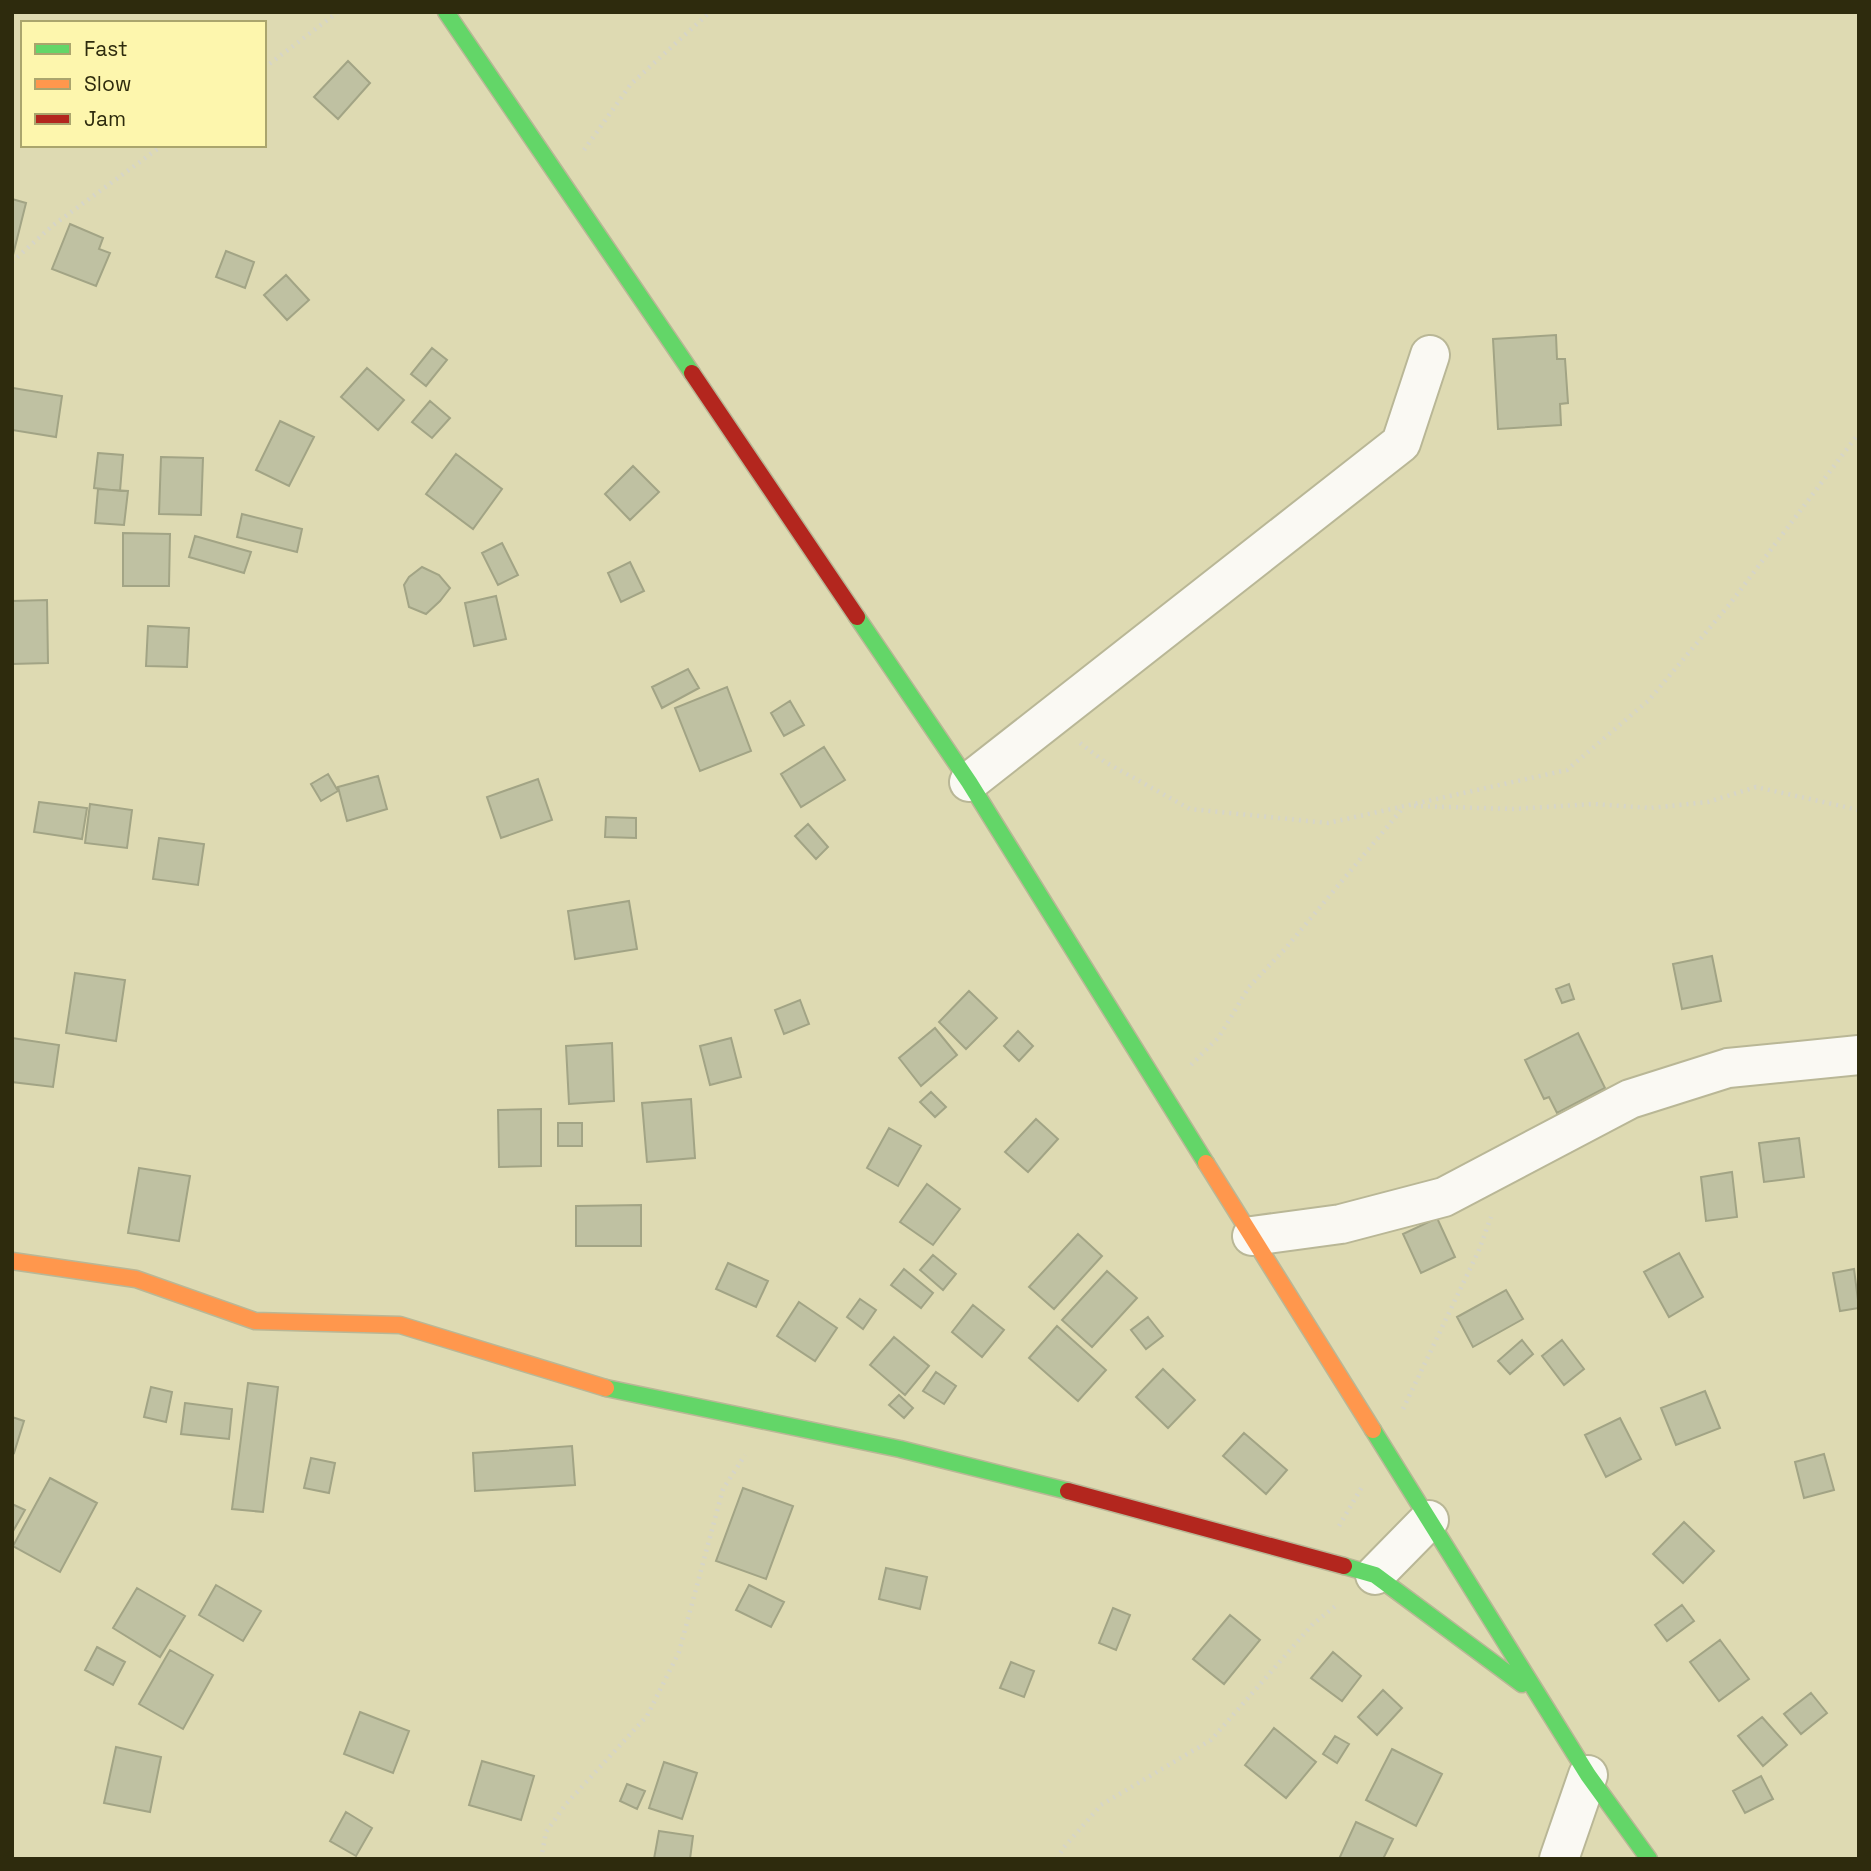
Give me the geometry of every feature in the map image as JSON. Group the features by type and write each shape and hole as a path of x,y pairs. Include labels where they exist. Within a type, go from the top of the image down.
{"street":[{"path":"446,12 969,782 1588,1775 1649,1859"},
{"path":"969,782 1401,443 1430,355"},
{"path":"1252,1236 1341,1224 1444,1197 1629,1098 1728,1068 1859,1055"},
{"path":"12,1261 136,1279 255,1321 400,1325 602,1387 913,1452 1099,1499 1375,1575 1541,1698"},
{"path":"1375,1575 1429,1520"},
{"path":"1559,1859 1588,1775"}],"path":[{"path":"266,66 338,12"},
{"path":"562,182 631,84 710,12"},
{"path":"12,262 52,226 160,147"},
{"path":"1049,719 1105,762 1190,809 1328,823 1567,770 1649,701 1729,606 1859,433"},
{"path":"1405,806 1513,809 1594,804 1650,808 1707,802 1756,787 1859,810"},
{"path":"1163,1093 1219,1037 1249,987 1285,949 1405,806"},
{"path":"1319,1560 1384,1448 1479,1250 1490,1220 1498,1169"},
{"path":"541,1859 546,1832 566,1804 647,1716 679,1652 723,1489 766,1422"},
{"path":"1057,1859 1064,1847 1101,1805 1211,1741 1313,1624 1375,1575"}],"building":[{"path":"348,61 370,83 338,119 314,97"},
{"path":"12,199 26,203 13,255 12,255"},
{"path":"70,224 103,238 99,249 110,253 96,286 52,269"},
{"path":"226,251 254,262 245,288 216,277"},
{"path":"286,275 309,300 287,320 264,295"},
{"path":"1556,335 1557,359 1565,359 1568,403 1560,404 1561,425 1498,429 1493,339"},
{"path":"432,348 447,360 426,386 411,374"},
{"path":"367,368 404,400 378,430 341,397"},
{"path":"13,388 62,396 56,437 12,430"},
{"path":"430,401 450,418 432,438 412,422"},
{"path":"280,421 314,437 289,486 256,470"},
{"path":"98,453 123,455 120,491 94,488"},
{"path":"456,454 502,489 473,529 426,494"},
{"path":"161,457 203,458 201,515 159,514"},
{"path":"633,466 659,492 630,520 605,494"},
{"path":"98,489 128,491 124,525 95,523"},
{"path":"242,514 302,529 297,552 237,537"},
{"path":"123,533 170,534 169,586 123,586"},
{"path":"195,536 251,552 244,573 189,557"},
{"path":"502,543 518,575 498,585 482,553"},
{"path":"630,562 644,591 621,602 608,573"},
{"path":"422,567 439,575 450,588 426,614 409,607 404,585 409,577"},
{"path":"496,596 506,639 474,646 465,603"},
{"path":"47,600 48,663 12,664 12,601"},
{"path":"148,626 189,628 187,667 146,666"},
{"path":"688,669 699,688 662,708 652,687"},
{"path":"727,687 751,751 700,771 675,708"},
{"path":"790,701 804,725 784,736 771,713"},
{"path":"824,747 845,780 801,807 781,774"},
{"path":"328,774 338,791 321,801 311,784"},
{"path":"378,776 387,809 347,821 338,787"},
{"path":"538,779 552,820 501,838 487,797"},
{"path":"39,802 87,808 82,839 34,832"},
{"path":"90,804 132,810 127,848 85,843"},
{"path":"606,817 636,818 636,838 605,837"},
{"path":"808,824 828,847 816,859 795,836"},
{"path":"159,838 204,844 198,885 153,879"},
{"path":"629,901 637,949 575,959 568,911"},
{"path":"1712,956 1721,1001 1682,1009 1673,964"},
{"path":"75,973 125,980 116,1041 66,1033"},
{"path":"1569,984 1574,999 1562,1003 1556,989"},
{"path":"969,991 997,1018 966,1049 939,1022"},
{"path":"800,1000 809,1024 784,1034 775,1010"},
{"path":"935,1028 957,1055 921,1086 899,1058"},
{"path":"1018,1031 1033,1046 1019,1061 1004,1046"},
{"path":"1578,1033 1605,1088 1557,1113 1549,1097 1544,1099 1525,1060"},
{"path":"12,1038 59,1045 53,1087 12,1082"},
{"path":"731,1038 741,1077 710,1085 700,1046"},
{"path":"612,1043 614,1101 569,1104 566,1046"},
{"path":"931,1092 946,1107 935,1117 920,1102"},
{"path":"691,1099 695,1158 647,1162 642,1103"},
{"path":"541,1109 541,1166 499,1167 498,1110"},
{"path":"1036,1119 1058,1139 1028,1172 1005,1152"},
{"path":"558,1123 582,1123 582,1146 558,1146"},
{"path":"889,1128 921,1146 898,1186 867,1168"},
{"path":"1799,1138 1804,1177 1764,1182 1759,1143"},
{"path":"139,1168 190,1176 179,1241 128,1233"},
{"path":"1732,1172 1737,1217 1706,1221 1701,1177"},
{"path":"927,1184 960,1209 933,1245 900,1222"},
{"path":"641,1205 641,1246 576,1246 576,1206"},
{"path":"1437,1218 1455,1257 1421,1273 1403,1234"},
{"path":"1078,1234 1102,1256 1054,1309 1029,1287"},
{"path":"1679,1253 1703,1297 1669,1317 1644,1272"},
{"path":"933,1255 956,1274 943,1290 920,1270"},
{"path":"728,1263 768,1281 756,1307 716,1289"},
{"path":"904,1269 933,1293 921,1308 891,1285"},
{"path":"1854,1269 1859,1308 1840,1311 1833,1273"},
{"path":"1107,1271 1137,1298 1092,1347 1062,1320"},
{"path":"1506,1290 1523,1319 1473,1347 1457,1317"},
{"path":"860,1299 876,1310 863,1329 847,1317"},
{"path":"799,1302 837,1328 815,1361 777,1336"},
{"path":"973,1305 1004,1330 982,1357 952,1332"},
{"path":"1148,1317 1163,1336 1146,1349 1131,1330"},
{"path":"1057,1326 1106,1370 1078,1401 1029,1358"},
{"path":"894,1337 929,1366 905,1395 870,1365"},
{"path":"1522,1340 1533,1354 1510,1374 1498,1361"},
{"path":"1562,1340 1584,1369 1564,1385 1542,1356"},
{"path":"1163,1369 1195,1400 1168,1428 1136,1397"},
{"path":"936,1372 956,1386 944,1404 923,1391"},
{"path":"248,1383 278,1387 263,1512 232,1509"},
{"path":"151,1387 172,1392 166,1422 144,1417"},
{"path":"1705,1391 1720,1428 1676,1445 1661,1408"},
{"path":"899,1395 913,1408 904,1418 889,1405"},
{"path":"185,1403 232,1409 229,1439 181,1434"},
{"path":"12,1417 24,1421 14,1453 12,1452"},
{"path":"1620,1418 1641,1459 1606,1477 1585,1435"},
{"path":"1244,1433 1287,1470 1266,1494 1223,1456"},
{"path":"572,1446 575,1485 475,1491 473,1453"},
{"path":"1824,1454 1834,1490 1804,1498 1795,1462"},
{"path":"311,1458 335,1463 329,1493 304,1488"},
{"path":"50,1478 97,1503 60,1572 13,1546"},
{"path":"743,1488 793,1506 766,1579 716,1561"},
{"path":"12,1504 25,1510 12,1533"},
{"path":"1684,1522 1714,1551 1683,1583 1653,1554"},
{"path":"886,1568 927,1577 920,1609 879,1599"},
{"path":"216,1585 261,1611 243,1641 199,1615"},
{"path":"749,1585 784,1602 771,1627 736,1610"},
{"path":"137,1588 185,1616 160,1657 113,1628"},
{"path":"1682,1605 1694,1621 1667,1641 1655,1625"},
{"path":"1113,1608 1130,1615 1116,1650 1099,1643"},
{"path":"1230,1615 1260,1640 1224,1684 1193,1659"},
{"path":"1720,1640 1749,1679 1719,1701 1690,1662"},
{"path":"97,1647 125,1662 113,1685 85,1670"},
{"path":"170,1650 213,1675 183,1729 139,1704"},
{"path":"1333,1652 1361,1676 1342,1701 1311,1678"},
{"path":"1011,1662 1034,1671 1024,1697 1000,1688"},
{"path":"1383,1690 1402,1708 1377,1735 1358,1717"},
{"path":"1811,1693 1827,1713 1801,1734 1784,1714"},
{"path":"360,1712 409,1731 393,1773 344,1754"},
{"path":"1762,1717 1787,1745 1763,1766 1738,1736"},
{"path":"1274,1728 1316,1762 1286,1798 1245,1765"},
{"path":"1335,1736 1349,1744 1337,1763 1323,1754"},
{"path":"116,1747 161,1757 150,1812 104,1803"},
{"path":"1392,1749 1442,1774 1416,1826 1366,1800"},
{"path":"482,1761 534,1776 521,1820 469,1805"},
{"path":"664,1762 697,1773 682,1819 649,1808"},
{"path":"1761,1776 1773,1799 1745,1813 1733,1791"},
{"path":"627,1784 645,1791 637,1809 620,1801"},
{"path":"346,1812 372,1828 356,1856 330,1841"},
{"path":"1356,1822 1393,1839 1383,1859 1339,1859"},
{"path":"659,1831 693,1836 690,1859 654,1859"}],"traffic: fast":[{"path":"446,12 692,373"},
{"path":"857,617 969,782 1206,1163"},
{"path":"606,1388 900,1449 1068,1491"},
{"path":"1373,1430 1588,1775 1649,1859"},
{"path":"1344,1566 1375,1575 1522,1684"}],"traffic: slow":[{"path":"1206,1163 1373,1430"},
{"path":"12,1261 136,1279 255,1321 400,1325 606,1388"}],"traffic: jam":[{"path":"692,373 857,617"},
{"path":"1068,1491 1344,1566"}]}
